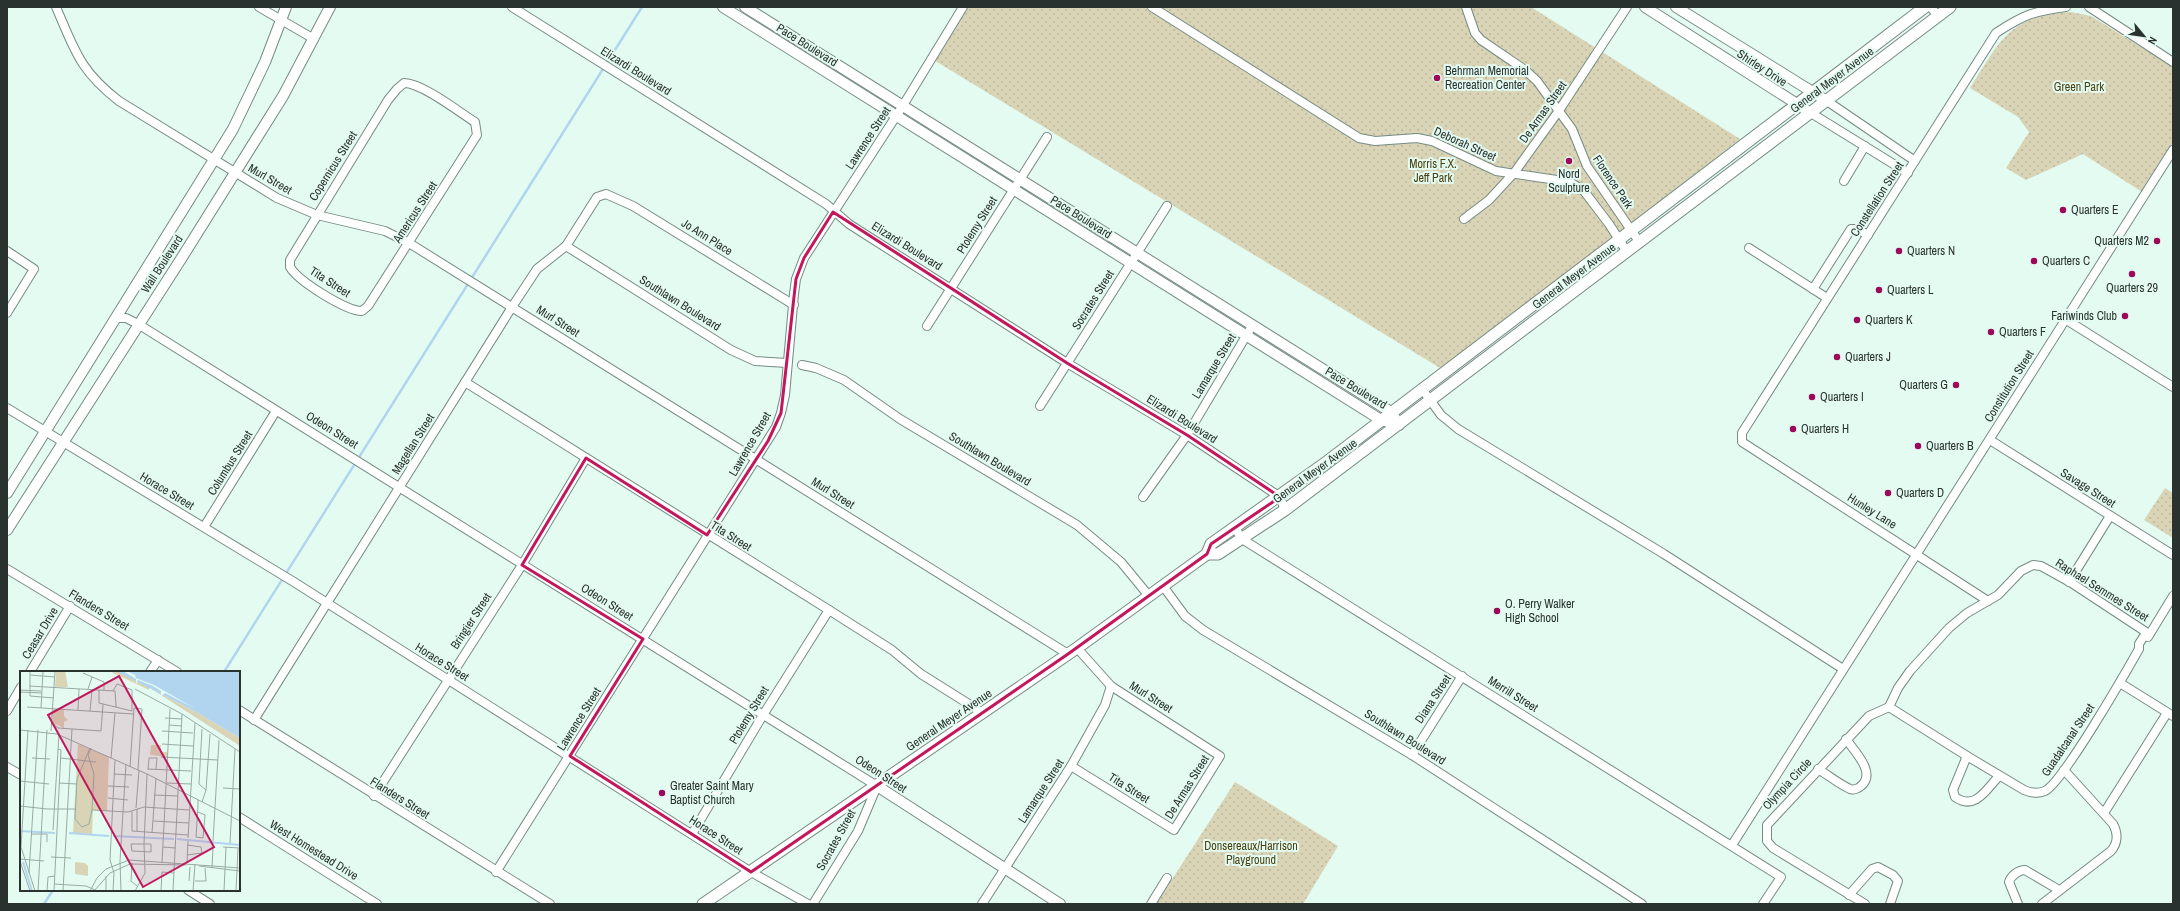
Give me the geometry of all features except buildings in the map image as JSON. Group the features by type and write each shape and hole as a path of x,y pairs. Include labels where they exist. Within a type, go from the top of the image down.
{"main road":[{"name":"General Meyer Avenue","path":"703,904 1073,651 1207,554 1211,544 1280,497 1925,7"},
{"name":"General Meyer Avenue","path":"1207,554 1218,554 1285,510 1430,402 1640,243 1725,176 1827,101 1950,7"}],"street":[{"name":"Murl Street","path":"56,7 80,63 100,87 119,101 215,159 235,173 298,209 385,231 409,243 756,459 1073,651 1111,686 1220,756"},
{"path":"259,7 314,39"},
{"name":"Wall Boulevard","path":"7,493 233,129 265,62 286,7"},
{"name":"Wall Boulevard","path":"7,530 283,96 330,7"},
{"name":"Elizardi Boulevard","path":"512,7 826,204 833,212 952,289 1067,363 1187,435 1280,497"},
{"name":"Pace Boulevard","path":"723,7 1130,264 1381,420 1399,425"},
{"name":"Pace Boulevard","path":"745,7 1136,254 1391,412 1399,425"},
{"name":"Lawrence Street","path":"496,872 707,535 771,436 781,413 796,279 804,258 902,107 963,7"},
{"name":"Deborah Street","path":"1152,7 1359,138 1374,141 1417,138 1432,141 1482,166 1496,171 1570,182 1584,191 1627,252"},
{"name":"Florence Park","path":"1466,7 1475,33 1481,40 1529,74 1537,82 1572,129 1587,166 1640,243"},
{"name":"De Armas Street","path":"1464,219 1489,200 1514,173 1558,112 1627,7"},
{"name":"Shirley Drive","path":"1645,7 1797,105 1908,173"},
{"name":"Shirley Drive","path":"1676,7 1827,101 1915,161"},
{"path":"1930,7 1939,16"},
{"name":"Constellation Street","path":"1742,442 1742,433 1996,33 2017,20 2037,11 2066,7"},
{"path":"2089,7 2173,62"},
{"path":"786,47 793,37"},
{"name":"Americus Street","path":"362,311 368,306 409,243 474,141 478,132 475,122 438,97 411,84 404,83"},
{"name":"Copernicus Street","path":"289,266 292,253 388,100 404,83"},
{"name":"Ptolemy Street","path":"928,326 1047,137"},
{"path":"1844,181 1864,146"},
{"name":"Constitution Street","path":"1732,845 2173,150"},
{"name":"Magellan Street","path":"254,720 512,307 538,269 566,246 597,197 606,194"},
{"name":"Jo Ann Place","path":"606,194 642,212 794,305"},
{"name":"Socrates Street","path":"1040,406 1167,206"},
{"path":"1813,289 1851,228 1857,229 1868,235"},
{"name":"Southlawn Boulevard","path":"566,246 731,350 755,361 787,363"},
{"path":"1749,248 1827,298"},
{"path":"7,251 34,269 7,313"},
{"name":"Tita Street","path":"289,266 300,278 338,302 352,310 362,311"},
{"name":"Odeon Street","path":"115,318 126,318 138,324 876,786 1004,870 1060,904"},
{"path":"2065,319 2173,387"},
{"name":"Lamarque Street","path":"1143,497 1187,435 1252,326"},
{"name":"Southlawn Boulevard","path":"802,364 816,368 844,380 900,419 1077,525 1125,565 1149,596"},
{"name":"Tita Street","path":"465,382 892,650 921,674 983,713"},
{"path":"1422,389 1430,402 1450,424 1664,554 1843,669"},
{"name":"Horace Street","path":"7,408 294,582 751,872 808,904"},
{"name":"Columbus Street","path":"204,527 276,411"},
{"name":"Savage Street","path":"1990,440 2173,555"},
{"name":"Hunley Lane","path":"1742,442 1917,553 1988,601"},
{"name":"Bringier Street","path":"374,796 522,565 586,458"},
{"path":"1280,497 1285,510"},
{"path":"2069,582 2110,516"},
{"name":"Merrill Street","path":"1235,528 1242,539 1781,877 1763,904"},
{"name":"Raphael Semmes Street","path":"1889,707 1898,688 1906,677 1939,640 1967,614 1998,595 2021,571 2033,565 2041,566 2069,582 2148,635"},
{"name":"Flanders Street","path":"7,569 176,671"},
{"name":"Southlawn Boulevard","path":"1163,586 1185,616 1197,626 1412,754 1642,904"},
{"name":"Guadalcanal Street","path":"1889,707 1999,776 2024,790 2037,793 2050,787 2064,770 2120,683 2139,649 2144,647 2149,639 2148,635 2173,596"},
{"name":"Ceasar Drive","path":"31,671 70,606"},
{"name":"Ptolemy Street","path":"692,834 763,715 829,610"},
{"path":"151,671 158,660"},
{"name":"Diana Street","path":"1412,754 1462,676"},
{"path":"2104,813 2170,715 2120,683"},
{"name":"Lamarque Street","path":"982,904 1071,766 1105,705 1111,686"},
{"path":"7,711 20,689"},
{"name":"Olympia Circle","path":"1865,904 1773,848 1767,841 1766,830 1769,821 1869,716 1889,707"},
{"name":"Flanders Street","path":"240,711 374,796 550,904"},
{"path":"1818,769 1850,789 1860,788 1868,773 1866,767 1846,739"},
{"name":"De Armas Street","path":"1174,830 1220,756"},
{"path":"1967,756 1953,790 1955,797 1958,800 1964,803 1970,803 1980,796 1999,776"},
{"name":"Tita Street","path":"1071,766 1174,830"},
{"path":"7,767 20,774"},
{"path":"2042,904 2113,849 2116,841 2116,832 2113,824 2064,770"},
{"name":"Socrates Street","path":"813,904 858,831 876,786"},
{"name":"West Homestead Drive","path":"240,818 377,904"},
{"path":"1849,895 1872,869 1878,867 1893,876 1898,881 1890,904"},
{"path":"2018,904 2009,882 2011,877 2021,870 2025,870 2059,890"},
{"path":"1151,904 1168,878"},
{"path":"190,891 210,904"}],"highlighted area":[{"path":"833,212 1067,363 1187,435 1280,497 1211,544 1207,554 1068,654 751,872 570,756 643,639 522,565 586,458 707,535 768,441 781,413 796,279 804,258"}],"green space":[{"name":"Morris F.X. Jeff Park","path":"964,7 1531,7 1740,139 1445,371 932,59"},
{"name":"Green Park","path":"2071,12 2091,16 2173,67 2173,142 2142,192 2083,154 2026,180 2006,168 2029,132 2018,117 1970,88 1990,56 2008,34 2020,25 2033,19 2050,14"},
{"path":"2165,488 2173,493 2173,538 2144,520"},
{"name":"Donsereaux/Harrison Playground","path":"1235,782 1338,846 1303,904 1156,904"}],"waterway":[{"path":"225,671 642,7"},
{"path":"44,904 52,891"}],"place":[{"name":"Behrman Memorial Recreation Center","path":"1437,78"},
{"name":"Nord Sculpture","path":"1569,161"},
{"name":"Quarters E","path":"2063,210"},
{"name":"Quarters M2","path":"2157,241"},
{"name":"Quarters N","path":"1899,251"},
{"name":"Quarters C","path":"2034,261"},
{"name":"Quarters 29","path":"2132,274"},
{"name":"Quarters L","path":"1879,290"},
{"name":"Fariwinds Club","path":"2125,316"},
{"name":"Quarters K","path":"1857,320"},
{"name":"Quarters F","path":"1991,332"},
{"name":"Quarters J","path":"1837,357"},
{"name":"Quarters G","path":"1956,385"},
{"name":"Quarters I","path":"1812,397"},
{"name":"Quarters H","path":"1793,429"},
{"name":"Quarters B","path":"1918,446"},
{"name":"Quarters D","path":"1888,493"},
{"name":"O. Perry Walker High School","path":"1497,611"},
{"name":"Greater Saint Mary Baptist Church","path":"662,793"}]}
